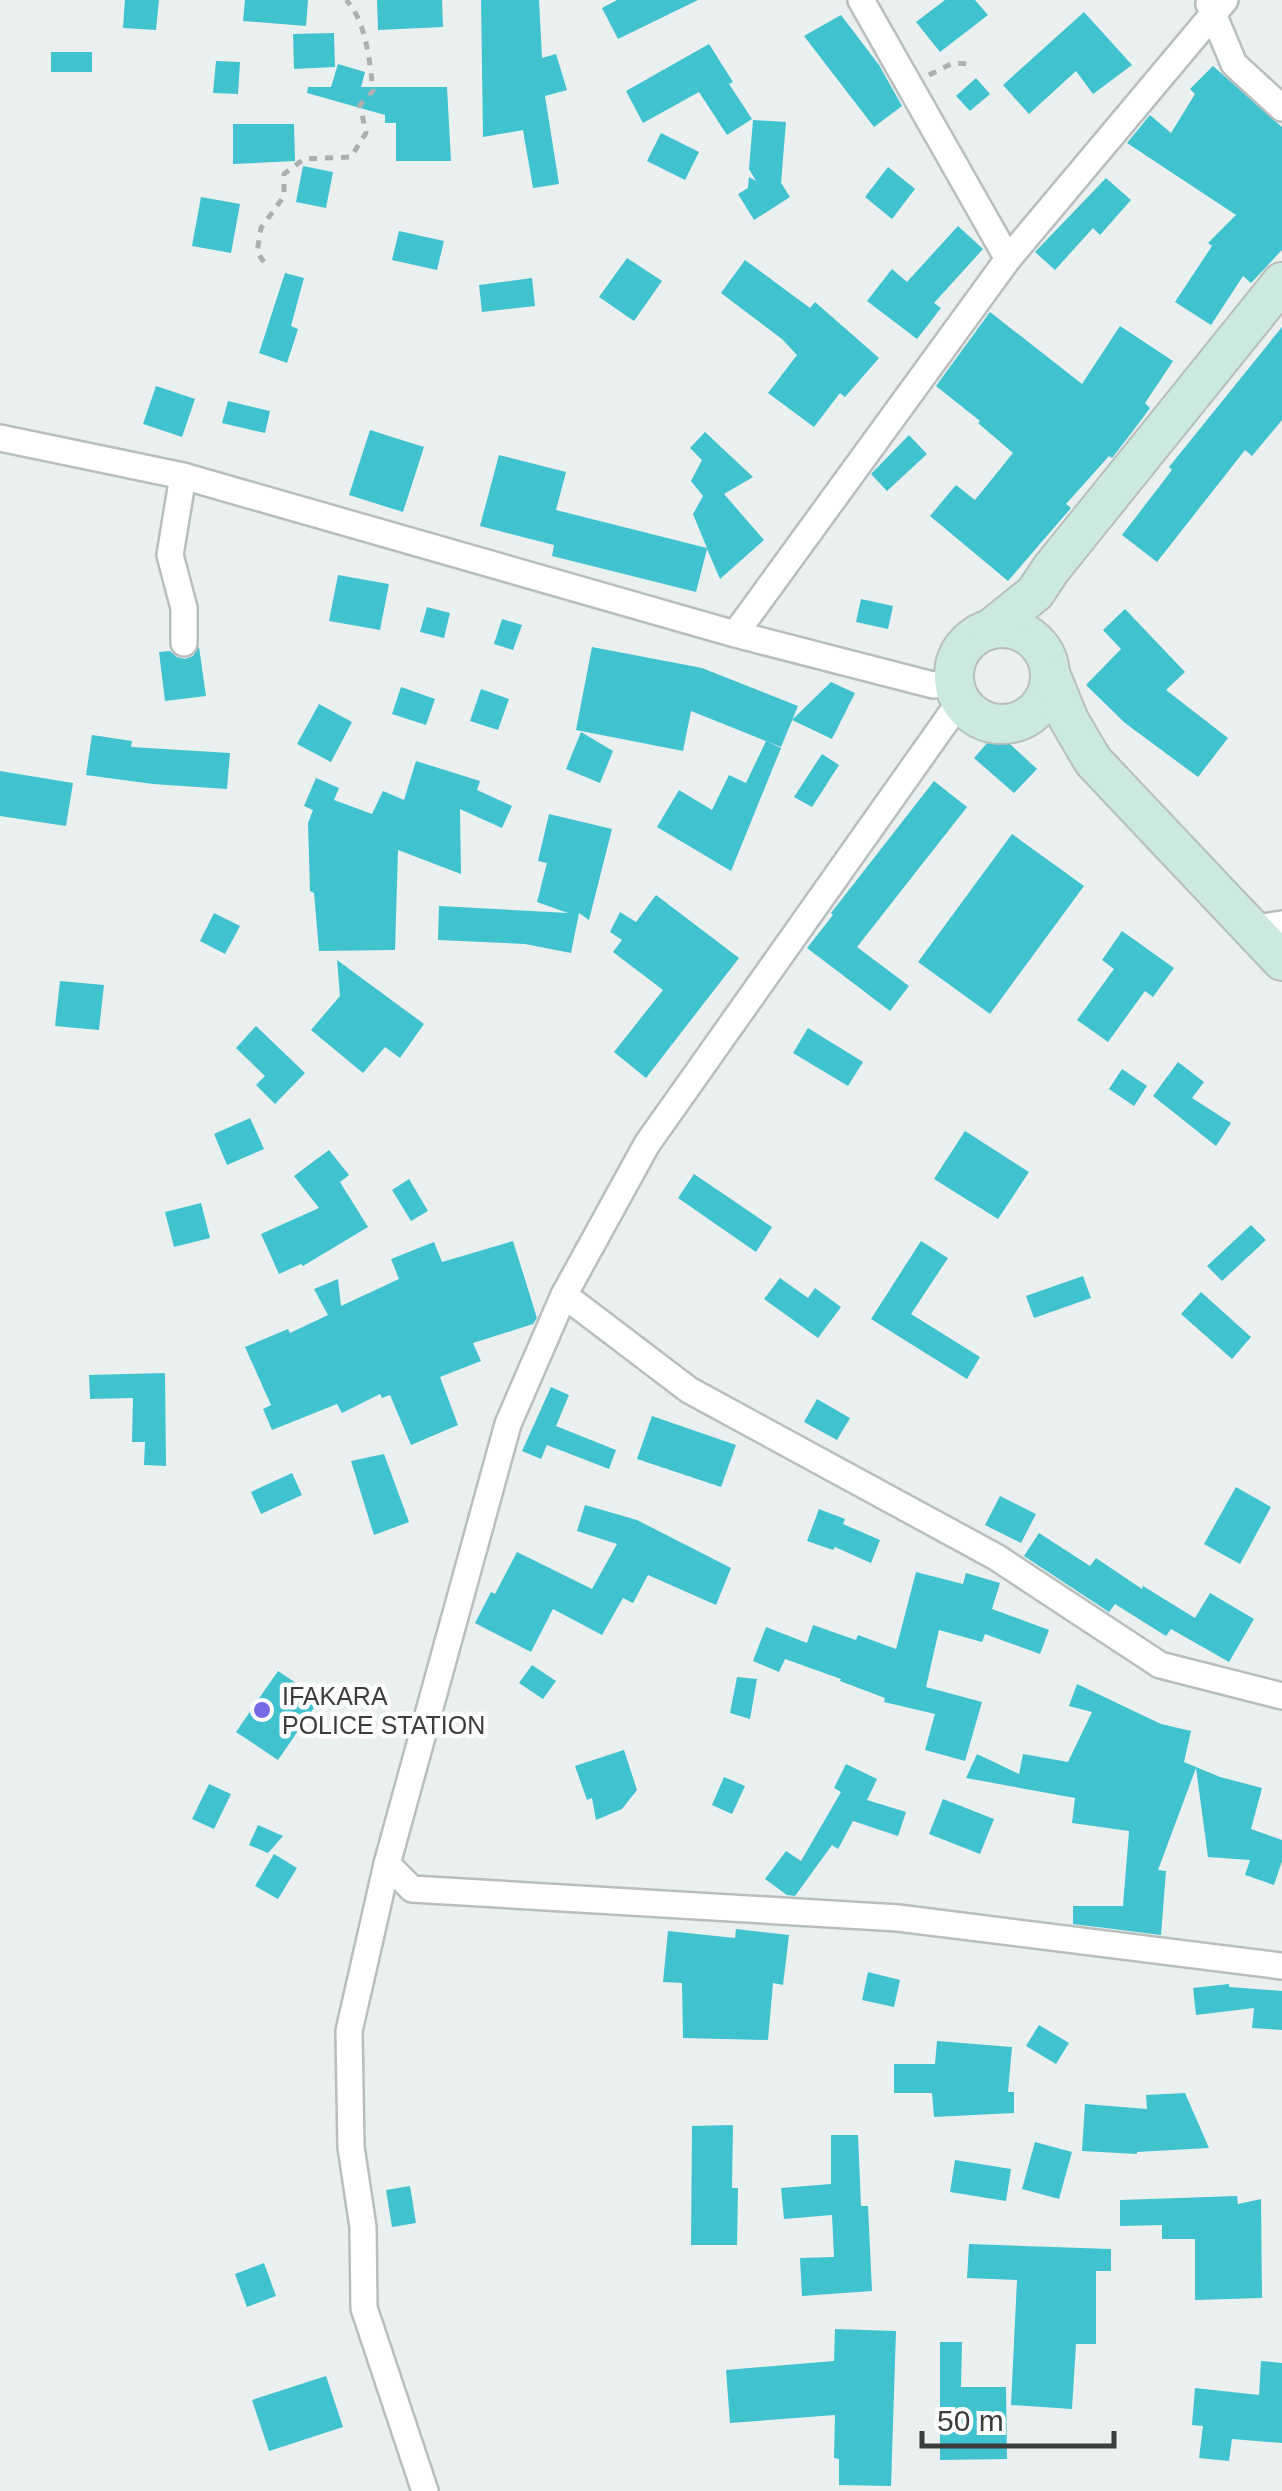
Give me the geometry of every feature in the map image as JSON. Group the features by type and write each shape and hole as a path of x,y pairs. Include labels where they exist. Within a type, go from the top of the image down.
{"main road":[{"path":"1093,761 1048,738 978,718 958,691 960,652 1035,593 1050,569 1282,282"},
{"path":"1003,724 1027,718 1045,700 1048,666 1044,627 1050,569"},
{"path":"990,630 1014,630 1036,642 1068,720 1093,761 1266,927 1282,962"}],"street":[{"path":"860,0 1008,259"},
{"path":"1215,4 1234,64 1282,108"},
{"path":"736,634 1008,259 1215,4"},
{"path":"0,438 184,476 736,634 958,691 814,912 647,1144 564,1295 508,1424 386,1864 349,2031 351,2146 363,2227 364,2308 425,2491"},
{"path":"184,476 170,555 184,608 184,643"},
{"path":"564,1295 690,1390 996,1557 1160,1664 1282,1696"},
{"path":"386,1864 412,1889 898,1918 1282,1966"}],"path":[{"path":"264,262 258,252 261,228 284,196 284,174 304,160 351,157 366,133 360,105 373,91 371,72 356,10 346,0"},
{"path":"909,85 953,63 972,64"}],"building":[{"path":"125,0 159,0 156,30 123,28"},
{"path":"245,0 308,0 306,26 243,21"},
{"path":"377,0 442,0 443,27 378,30"},
{"path":"481,0 539,0 542,58 556,54 567,90 545,96 559,184 533,188 523,130 483,137"},
{"path":"617,0 698,0 618,39 602,8"},
{"path":"945,0 975,0 988,15 940,52 916,22"},
{"path":"1084,12 1132,65 1093,94 1076,71 1029,114 1003,85"},
{"path":"841,15 879,65 902,106 874,127 804,36"},
{"path":"334,33 335,67 294,69 293,34"},
{"path":"709,44 752,119 727,135 699,92 643,123 626,91"},
{"path":"51,52 92,52 92,72 51,72"},
{"path":"216,61 240,62 238,94 213,93"},
{"path":"338,64 365,72 361,87 447,87 451,161 396,161 396,123 385,123 385,115 307,93 308,87 331,87"},
{"path":"1213,66 1282,127 1282,250 1251,283 1243,276 1211,325 1175,302 1212,246 1208,243 1236,215 1127,143 1150,115 1171,133 1195,94 1190,89"},
{"path":"976,78 990,94 970,111 956,96"},
{"path":"753,120 786,122 781,183 790,197 754,220 738,194 748,188 749,177 756,181 749,169"},
{"path":"233,124 294,124 295,161 233,164"},
{"path":"661,133 699,152 685,180 647,161"},
{"path":"303,166 333,172 326,208 296,202"},
{"path":"888,167 915,189 892,219 865,197"},
{"path":"1106,178 1131,200 1100,235 1093,228 1055,270 1035,252"},
{"path":"201,197 240,204 231,253 192,246"},
{"path":"958,226 983,249 934,303 941,308 917,339 867,301 892,269 907,282"},
{"path":"399,231 444,241 437,270 392,260"},
{"path":"627,258 662,281 634,321 599,297"},
{"path":"745,260 810,308 815,302 879,358 845,397 840,393 814,427 768,393 797,355 721,293"},
{"path":"285,273 304,278 291,326 298,329 287,363 259,353"},
{"path":"532,278 535,306 482,312 479,285"},
{"path":"990,312 1082,384 1120,326 1173,361 1145,403 1150,408 1139,423 1112,458 1109,456 1066,504 1071,508 1008,581 930,516 956,485 975,500 1013,453 936,386"},
{"path":"1282,327 1282,420 1252,456 1245,450 1157,562 1122,535 1172,470 1169,467"},
{"path":"156,386 195,399 182,437 143,424"},
{"path":"228,401 270,411 265,433 222,423"},
{"path":"370,430 424,447 403,512 349,495"},
{"path":"705,432 753,477 724,494 764,540 720,579 707,549 696,592 552,556 554,545 480,526 499,455 566,472 556,510 707,548 693,514 703,496 691,481 702,460 690,448"},
{"path":"909,435 927,454 887,491 871,474"},
{"path":"338,575 389,584 380,630 329,621"},
{"path":"861,599 893,606 888,629 856,622"},
{"path":"427,607 450,613 444,638 420,632"},
{"path":"1125,609 1185,672 1166,690 1228,738 1198,777 1125,723 1086,685 1121,649 1103,630"},
{"path":"502,619 522,625 513,650 494,644"},
{"path":"199,647 206,696 165,701 159,652 170,651 185,659"},
{"path":"592,647 702,668 798,706 781,747 691,711 683,751 576,730"},
{"path":"831,682 855,693 832,739 792,720"},
{"path":"401,687 435,699 426,725 392,714"},
{"path":"481,689 509,699 498,730 470,721"},
{"path":"319,704 352,722 331,762 297,744"},
{"path":"581,732 613,751 600,783 566,769"},
{"path":"997,732 1037,769 1014,793 974,758"},
{"path":"92,735 132,741 131,747 230,753 227,789 86,775"},
{"path":"766,741 781,748 731,871 657,827 679,790 712,810 729,775 746,783"},
{"path":"822,754 839,765 812,807 794,797"},
{"path":"416,761 480,781 477,790 512,806 502,828 460,809 461,874 398,850 395,950 319,951 314,893 310,891 308,823 313,810 304,806 316,778 339,788 334,800 372,814 383,791 404,800"},
{"path":"0,771 73,783 66,826 0,816"},
{"path":"934,781 967,807 857,947 909,986 890,1011 807,948"},
{"path":"549,814 612,829 589,920 579,913 571,953 525,944 438,940 439,906 568,913 537,902 547,863 538,861"},
{"path":"1012,834 1084,886 990,1014 918,962"},
{"path":"656,895 739,958 646,1078 614,1052 663,990 613,952 622,940 610,932 620,912 636,922"},
{"path":"214,913 240,926 225,954 200,941"},
{"path":"1122,931 1174,968 1153,997 1145,991 1108,1042 1077,1020 1114,969 1102,960"},
{"path":"337,960 424,1024 400,1058 385,1047 363,1073 311,1030 340,996"},
{"path":"60,981 104,985 99,1030 55,1026"},
{"path":"256,1026 305,1073 275,1104 256,1085 265,1076 236,1048"},
{"path":"808,1028 863,1062 848,1086 793,1053"},
{"path":"1178,1062 1204,1082 1192,1098 1231,1123 1216,1146 1153,1096"},
{"path":"1122,1069 1147,1086 1134,1106 1109,1089"},
{"path":"250,1118 264,1149 227,1165 214,1134"},
{"path":"965,1131 1029,1172 998,1219 934,1179"},
{"path":"329,1150 349,1175 340,1182 368,1227 303,1266 279,1274 261,1234 319,1208 294,1176"},
{"path":"694,1174 772,1227 756,1252 678,1198"},
{"path":"409,1179 428,1211 411,1221 392,1190"},
{"path":"201,1203 210,1238 174,1247 165,1212"},
{"path":"1251,1225 1266,1240 1222,1281 1207,1266"},
{"path":"513,1241 537,1318 533,1324 473,1343 481,1361 440,1377 458,1425 411,1445 390,1395 382,1398 380,1394 342,1413 337,1404 272,1430 263,1409 271,1405 245,1347 288,1329 290,1333 328,1315 314,1289 338,1279 341,1306 399,1279 391,1259 434,1242 442,1262"},
{"path":"921,1241 948,1258 911,1314 980,1357 967,1379 871,1319"},
{"path":"1083,1276 1091,1298 1034,1318 1026,1296"},
{"path":"780,1278 808,1298 815,1288 841,1307 818,1338 764,1299"},
{"path":"1201,1292 1251,1337 1232,1359 1181,1314"},
{"path":"165,1373 166,1466 144,1465 145,1442 132,1442 133,1398 90,1399 89,1375"},
{"path":"551,1387 569,1395 556,1426 616,1450 609,1469 547,1445 541,1459 522,1451"},
{"path":"817,1399 850,1418 837,1440 804,1422"},
{"path":"652,1416 736,1445 721,1487 637,1459"},
{"path":"384,1454 409,1522 374,1535 351,1461"},
{"path":"292,1473 302,1495 261,1514 251,1492"},
{"path":"1236,1487 1271,1507 1240,1564 1204,1544"},
{"path":"1000,1496 1036,1514 1021,1543 985,1525"},
{"path":"585,1505 637,1520 731,1568 716,1605 648,1575 633,1603 623,1598 602,1635 553,1609 531,1652 475,1623 517,1552 592,1589 617,1544 577,1531"},
{"path":"819,1509 880,1540 871,1563 835,1547 833,1550 807,1541"},
{"path":"1039,1533 1090,1566 1096,1558 1195,1618 1210,1593 1254,1619 1229,1662 1171,1629 1166,1636 1115,1604 1109,1612 1024,1556"},
{"path":"916,1572 963,1584 966,1573 1000,1583 992,1609 1049,1630 1040,1654 985,1634 982,1642 939,1630 926,1687 982,1702 965,1761 925,1750 935,1714 884,1702 885,1698 785,1659 779,1672 753,1661 766,1627 807,1643 813,1625 896,1649"},
{"path":"532,1665 556,1681 543,1699 519,1683"},
{"path":"278,1671 320,1699 278,1760 236,1732"},
{"path":"737,1677 757,1679 750,1719 730,1713"},
{"path":"1077,1684 1161,1724 1191,1731 1184,1762 1262,1788 1251,1829 1282,1840 1282,1861 1274,1885 1245,1875 1250,1860 1208,1857 1196,1768 1158,1870 1166,1871 1161,1935 1073,1924 1073,1906 1123,1906 1129,1831 1072,1823 1075,1798 966,1778 977,1754 1019,1774 1023,1754 1068,1762 1092,1712 1069,1706"},
{"path":"624,1750 637,1790 622,1809 596,1820 592,1798 587,1800 575,1766"},
{"path":"846,1764 877,1779 867,1800 906,1812 898,1836 853,1821 838,1849 832,1845 795,1896 787,1895 765,1879 786,1851 801,1861 841,1792 834,1788"},
{"path":"724,1777 745,1786 732,1814 712,1805"},
{"path":"209,1784 231,1794 214,1829 192,1819"},
{"path":"943,1799 994,1819 980,1854 929,1834"},
{"path":"258,1825 283,1836 268,1853 249,1845"},
{"path":"274,1854 297,1868 278,1899 255,1886"},
{"path":"736,1929 789,1935 783,1985 773,1983 768,2040 683,2038 682,1983 663,1982 668,1931 735,1938"},
{"path":"868,1972 900,1980 894,2007 862,2000"},
{"path":"1229,1984 1282,1991 1282,2030 1252,2028 1254,2008 1196,2015 1193,1988"},
{"path":"1039,2025 1069,2043 1056,2064 1026,2046"},
{"path":"937,2041 1012,2047 1008,2092 1014,2092 1014,2113 934,2117 932,2093 894,2093 894,2064 935,2064"},
{"path":"1185,2093 1209,2148 1137,2154 1082,2151 1085,2104 1147,2109 1146,2095"},
{"path":"733,2125 732,2188 738,2188 737,2245 691,2245 692,2126"},
{"path":"831,2135 858,2135 861,2206 868,2206 872,2291 802,2296 800,2258 834,2257 832,2215 784,2219 781,2188 831,2184"},
{"path":"1035,2142 1072,2152 1059,2199 1022,2189"},
{"path":"955,2160 1011,2169 1006,2201 950,2192"},
{"path":"410,2186 416,2223 392,2227 386,2190"},
{"path":"1237,2196 1238,2204 1261,2199 1262,2298 1195,2300 1195,2239 1162,2239 1162,2225 1120,2226 1120,2200"},
{"path":"969,2244 1111,2249 1111,2271 1096,2271 1096,2344 1076,2344 1072,2409 1011,2405 1017,2280 967,2278"},
{"path":"264,2263 276,2296 247,2307 235,2274"},
{"path":"835,2329 896,2331 891,2486 839,2485 839,2459 834,2458 835,2415 730,2423 726,2370 834,2361"},
{"path":"940,2342 962,2342 961,2387 1006,2387 1007,2459 940,2460"},
{"path":"1261,2361 1282,2363 1282,2443 1232,2439 1229,2461 1199,2458 1203,2426 1192,2425 1195,2388 1259,2395"},
{"path":"326,2376 343,2427 269,2451 252,2400"}],"place":[{"name":"IFAKARA POLICE STATION","path":"262,1710"}]}
